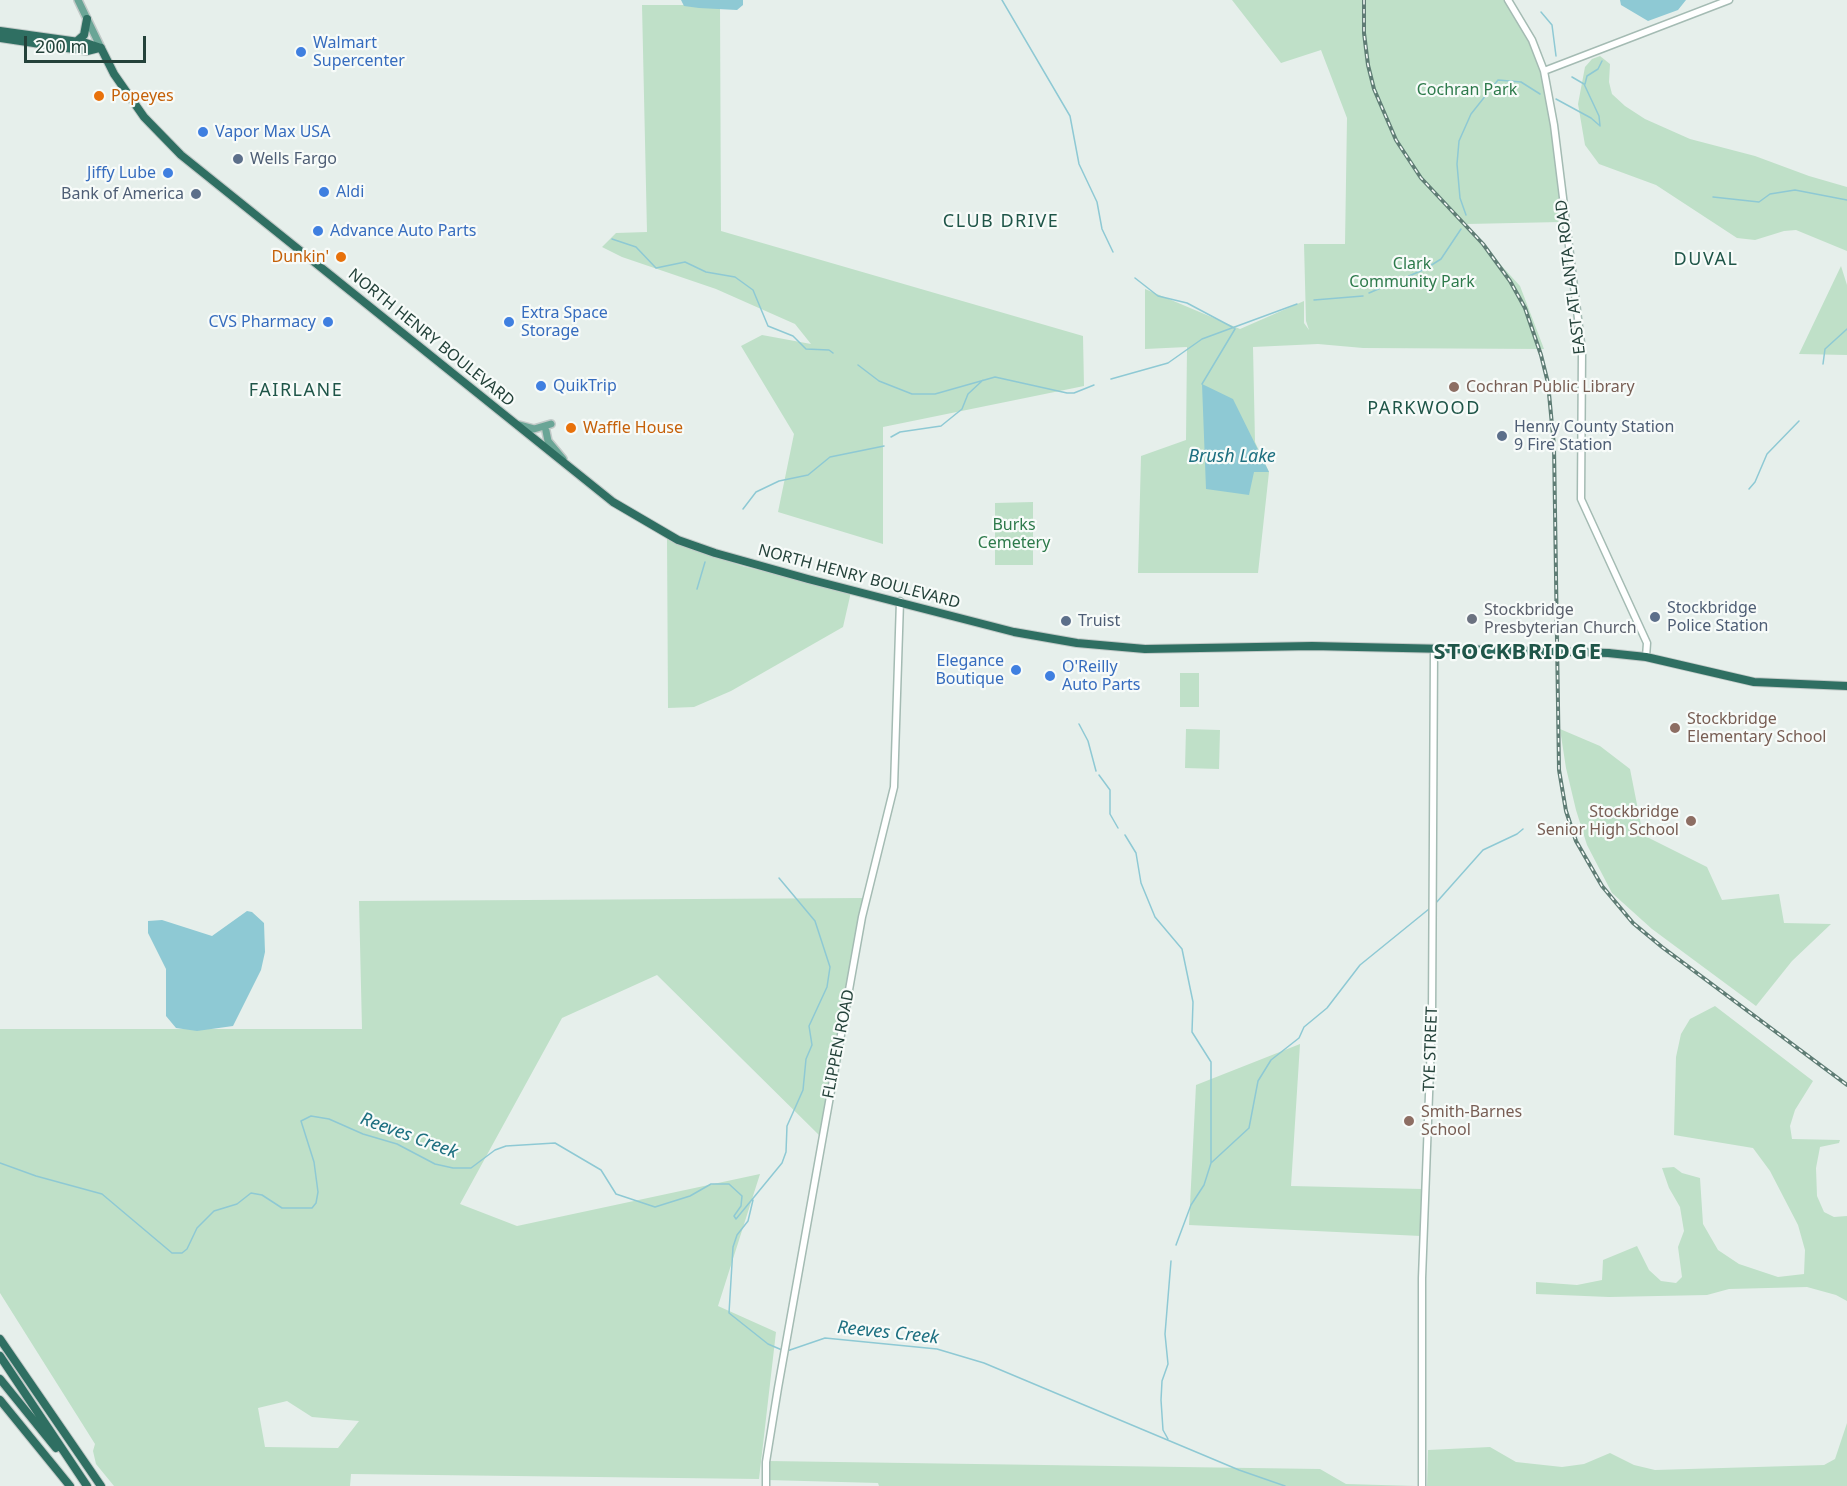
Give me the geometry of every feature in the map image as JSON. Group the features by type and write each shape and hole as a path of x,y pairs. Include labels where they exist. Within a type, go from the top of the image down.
{"highway":[{"path":"76,42 84,35 87,19"},
{"path":"0,31 101,48"},
{"path":"0,38 87,51 101,48"},
{"name":"NORTH HENRY BOULEVARD","path":"101,48 114,75 144,117 170,145 636,518 678,540 728,557 1014,632 1110,647 1434,649 1608,653 1646,657 1754,682 1847,686"},
{"path":"0,1339 101,1486"},
{"path":"0,1356 87,1486"},
{"path":"0,1379 87,1486"},
{"path":"0,1401 70,1486"}],"main road":[{"name":"NORTH HENRY BOULEVARD","path":"78,0 101,48"},
{"path":"516,424 534,429 551,424"},
{"path":"546,431 548,441 576,471"}],"street":[{"name":"EAST ATLANTA ROAD","path":"1508,0 1532,40 1544,71 1554,124 1581,351 1581,499 1647,643 1646,657"},
{"path":"1544,71 1729,0"},
{"name":"FLIPPEN ROAD","path":"765,1486 766,1462 778,1388 861,917 894,787 900,602"},
{"name":"TYE STREET","path":"1422,1486 1422,1278 1432,1016 1434,649"}],"green space":[{"path":"1232,0 1510,0 1546,70 1553,113 1561,222 1467,224 1450,209 1520,286 1544,349 1363,348 1318,344 1253,347 1255,442 1269,472 1258,573 1138,573 1141,456 1186,440 1187,347 1145,349 1145,289 1240,329 1304,301 1304,323 1309,330 1306,321 1304,244 1345,244 1347,118 1321,50 1281,63"},
{"path":"642,5 720,5 721,231 1083,336 1084,386 883,427 883,544 778,512 794,434 741,346 762,335 811,344 795,324 716,289 622,257 602,247 616,233 647,232"},
{"path":"1600,56 1610,64 1609,82 1612,94 1645,119 1690,139 1755,156 1847,187 1847,251 1796,230 1784,231 1755,240 1737,238 1656,185 1599,164 1585,145 1578,104 1585,67 1592,59"},
{"path":"1841,266 1847,285 1847,355 1799,354"},
{"name":"Burks Cemetery","path":"1033,502 1033,565 995,565 995,503"},
{"path":"667,538 742,566 851,592 843,627 731,691 694,707 668,708"},
{"path":"1180,673 1199,673 1199,707 1180,707"},
{"path":"1186,729 1220,730 1219,769 1185,768"},
{"path":"1560,729 1600,746 1630,769 1643,835 1707,867 1722,900 1779,894 1784,923 1831,924 1792,961 1756,1006 1652,929 1612,893 1587,845 1566,768"},
{"path":"864,898 822,1138 657,975 562,1018 460,1204 517,1226 760,1174 718,1306 776,1332 759,1479 351,1474 350,1486 114,1486 96,1464 93,1451 95,1444 0,1293 0,1029 362,1029 359,901","holes":["287,1401 312,1417 359,1421 338,1448 265,1447 258,1408"]},
{"path":"1715,1006 1813,1081 1795,1110 1790,1126 1792,1139 1840,1140 1839,1143 1820,1147 1816,1168 1817,1196 1824,1212 1834,1217 1847,1216 1847,1301 1836,1295 1807,1287 1729,1289 1707,1295 1609,1297 1536,1294 1536,1282 1577,1285 1602,1280 1603,1260 1637,1246 1649,1270 1661,1281 1676,1283 1682,1277 1678,1247 1684,1231 1680,1207 1669,1188 1662,1168 1674,1167 1682,1173 1700,1178 1703,1224 1718,1250 1739,1264 1778,1277 1804,1274 1805,1250 1798,1225 1770,1171 1753,1148 1674,1135 1676,1057 1681,1034 1690,1019"},
{"path":"1300,1044 1291,1186 1423,1189 1421,1236 1189,1225 1196,1085"},
{"path":"1847,1423 1847,1486 1427,1486 1428,1450 1490,1447 1516,1462 1562,1467 1584,1464 1610,1453 1634,1465 1655,1470 1824,1465 1835,1459"},
{"path":"768,1461 1320,1469 1346,1484 1416,1486 879,1486 878,1483 767,1480"}],"water":[{"path":"681,0 743,0 743,5 737,10 699,8 684,6"},
{"path":"1620,0 1686,0 1678,10 1648,21 1621,5"},
{"name":"Brush Lake","path":"1202,384 1233,399 1269,472 1254,472 1249,495 1206,489"},
{"path":"247,911 252,912 264,923 265,952 261,970 233,1026 197,1031 176,1028 166,1016 166,969 148,933 148,921 162,920 212,936"}],"waterway":[{"path":"1002,0 1070,116 1079,164 1097,202 1102,229 1113,252"},
{"path":"1541,12 1552,25 1556,56"},
{"path":"1585,84 1587,76 1598,69 1602,61"},
{"path":"1572,77 1584,84 1599,116 1600,126"},
{"path":"1466,215 1460,198 1457,164 1459,141 1471,114 1498,80 1521,82 1540,94"},
{"path":"1556,99 1591,118 1599,125"},
{"path":"1713,197 1759,202 1770,194 1795,190 1847,200"},
{"path":"1430,266 1441,259 1461,229"},
{"path":"612,239 636,247 656,268 685,262 706,272 735,277 753,290 768,326 793,336 806,349 829,350 833,353"},
{"path":"1369,293 1423,270"},
{"path":"1135,278 1158,296 1187,303 1234,328"},
{"path":"1314,300 1363,296"},
{"path":"1111,379 1168,363 1202,339 1297,304"},
{"path":"1202,384 1235,329"},
{"path":"1823,364 1825,349 1847,329"},
{"path":"858,365 879,381 912,394 935,394 995,377 1067,393 1074,393 1094,385"},
{"path":"891,437 900,432 941,426 962,409 968,394 983,380"},
{"path":"1749,489 1755,482 1767,454 1799,421"},
{"path":"743,509 756,492 779,481 808,475 830,457 884,446"},
{"path":"697,589 705,562"},
{"path":"1079,724 1088,741 1096,771"},
{"path":"1099,775 1110,790 1110,814 1118,828"},
{"path":"1435,904 1483,850 1523,829"},
{"path":"1125,835 1136,853 1141,883 1155,917 1182,949 1193,1002 1192,1032 1211,1062 1211,1163 1204,1185 1191,1205 1176,1245"},
{"name":"Reeves Creek","path":"0,1163 36,1176 102,1194 172,1253 182,1253 187,1249 197,1228 214,1211 237,1204 251,1193 262,1195 282,1208 312,1208 316,1203 318,1192 314,1162 301,1121 311,1116 329,1119 363,1134 397,1144 435,1164 453,1168 471,1168 495,1150 506,1146 555,1143 601,1170 616,1194 655,1207 690,1196 711,1184 729,1184 742,1196 741,1206 734,1216 736,1219 782,1163 786,1152 787,1126 803,1090 806,1059 812,1045 809,1026 827,987 830,967 815,921 779,878"},
{"path":"1211,1163 1249,1128 1258,1081 1271,1060 1299,1038 1304,1027 1327,1008 1360,965 1429,909"},
{"name":"Reeves Creek","path":"753,1200 748,1221 737,1235 733,1247 729,1313 768,1344 782,1350"},
{"path":"1168,1439 1163,1430 1161,1400 1162,1381 1168,1364 1165,1334 1171,1261"},
{"name":"Reeves Creek","path":"787,1351 825,1338 937,1349 984,1363 1239,1470 1285,1486"}],"railway":[{"path":"1364,0 1364,33 1368,65 1374,89 1396,140 1421,178 1483,244 1510,281 1525,308 1541,355 1548,383 1554,446 1559,770 1566,811 1576,841 1602,886 1633,923 1847,1085"}],"place":[{"name":"Walmart Supercenter","path":"301,52"},
{"name":"Popeyes","path":"99,96"},
{"name":"Vapor Max USA","path":"203,132"},
{"name":"Wells Fargo","path":"238,159"},
{"name":"Jiffy Lube","path":"168,173"},
{"name":"Aldi","path":"324,192"},
{"name":"Bank of America","path":"196,194"},
{"name":"Advance Auto Parts","path":"318,231"},
{"name":"Dunkin'","path":"341,257"},
{"name":"CVS Pharmacy","path":"328,322"},
{"name":"Extra Space Storage","path":"509,322"},
{"name":"QuikTrip","path":"541,386"},
{"name":"Cochran Public Library","path":"1454,387"},
{"name":"Waffle House","path":"571,428"},
{"name":"Henry County Station 9 Fire Station","path":"1502,436"},
{"name":"Stockbridge Police Station","path":"1655,617"},
{"name":"Stockbridge Presbyterian Church","path":"1472,619"},
{"name":"Truist","path":"1066,621"},
{"name":"Elegance Boutique","path":"1016,670"},
{"name":"O'Reilly Auto Parts","path":"1050,676"},
{"name":"Stockbridge Elementary School","path":"1675,728"},
{"name":"Stockbridge Senior High School","path":"1691,821"},
{"name":"Smith-Barnes School","path":"1409,1121"}],"district":[{"name":"CLUB DRIVE","path":"1001,222"},
{"name":"DUVAL","path":"1706,260"},
{"name":"FAIRLANE","path":"296,391"},
{"name":"PARKWOOD","path":"1424,409"},
{"name":"STOCKBRIDGE","path":"1518,653"}],"park label":[{"name":"Cochran Park","path":"1467,90"},
{"name":"Clark Community Park","path":"1412,273"}]}
